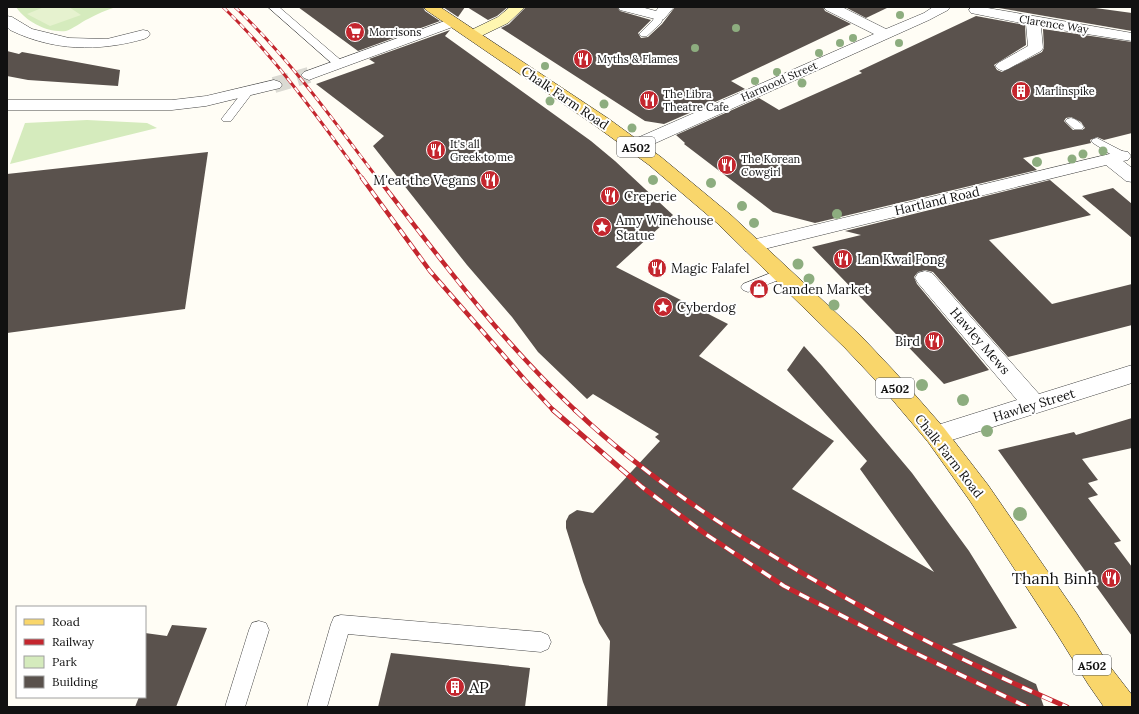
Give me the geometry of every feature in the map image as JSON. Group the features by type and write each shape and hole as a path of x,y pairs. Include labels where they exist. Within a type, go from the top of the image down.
{"main road":[{"name":"Chalk Farm Road","path":"431,7 592,116 655,161 712,209 853,342 887,378 936,435 979,493 1067,624 1098,674 1123,706"},
{"path":"472,35 503,20 518,7"}],"street":[{"path":"625,7 663,11"},
{"path":"831,7 886,34"},
{"name":"Harmood Street","path":"634,146 886,34 943,7"},
{"name":"Clarence Way","path":"976,10 1132,37"},
{"path":"7,20 21,30 38,36 82,43 108,43 143,34"},
{"path":"1003,66 1036,48 1033,21"},
{"path":"309,75 453,22"},
{"path":"7,105 172,105 206,101 274,85"},
{"path":"1117,158 1132,177"},
{"name":"Hartland Road","path":"752,246 1117,158"},
{"name":"Hawley Mews","path":"925,278 1035,405"},
{"name":"Hawley Street","path":"936,435 1132,374"}],"lane":[{"path":"273,7 339,64"},
{"path":"644,34 658,20 663,11"},
{"path":"227,119 248,92"},
{"path":"1097,141 1117,158"},
{"path":"748,287 781,274"},
{"path":"317,707 341,624 541,642"},
{"path":"235,707 259,630"}],"green space":[{"path":"16,7 116,7 95,15 66,31 59,31 45,28 31,22"},
{"path":"44,7 69,7 81,15 50,26 27,14"},
{"path":"87,120 147,123 157,128 10,164 25,123"}],"building":[{"name":"Morrisons","path":"298,7 423,7 425,11 440,21 358,51"},
{"path":"443,7 465,7 458,17"},
{"path":"467,7 508,7 497,16 488,20"},
{"path":"526,7 617,7 620,11 651,20 638,33 641,38 648,37 662,24 675,7 823,7 825,11 851,24 731,81 745,89 664,124 645,121 501,28 509,24"},
{"path":"845,7 889,7 866,18"},
{"path":"993,7 1088,7 1132,13 1132,31"},
{"path":"976,16 1025,25 1026,45 994,65 997,70 1002,72 1042,52 1044,48 1043,29 1132,42 1132,133 1104,140 1097,137 1090,140 1091,143 1023,158 1037,170 815,223 773,212 684,144 685,143 676,135 759,98 779,110 862,73 859,71","holes":["1071,117 1081,122 1085,128 1082,130 1073,130 1064,121 1066,118"]},
{"path":"450,30 445,36 591,141 615,161 673,215 616,267 728,324 699,356 834,441 792,489 934,572 860,469 867,461 787,370 804,346 822,366 912,473 969,551 1017,628 952,644 1036,684 1044,707 607,707 610,641 599,623 583,582 566,528 566,521 569,515 577,510 593,513 660,441 655,437 659,434 593,394 587,399 538,352 512,317 467,265 373,146 384,136 316,84 375,63 369,59"},
{"path":"7,51 19,54 22,52 120,70 118,86 28,80 7,76"},
{"path":"208,152 185,309 7,333 7,174"},
{"path":"1050,180 1091,215 989,240 1052,304 1132,284 1132,325 1008,357 933,272 925,270 918,272 914,277 917,284 989,370 944,384 812,247 861,235 845,231"},
{"path":"1113,188 1132,204 1132,238 1082,196"},
{"path":"1132,418 1132,448 1082,459 1098,480 1088,483 1098,495 1088,498 1121,541 1114,543 1132,567 1132,636 998,450 1074,432 1076,435"},
{"path":"172,625 207,628 176,707 135,707 139,698 146,698 146,633 167,636"},
{"name":"AP","path":"391,653 530,668 525,707 378,707"}],"tunnel":[{"path":"274,85 309,75"}],"railway":[{"path":"223,7 279,68 363,179"},
{"path":"235,7 292,68 378,179"},
{"path":"362,178 430,271 553,410"},
{"path":"378,178 472,299 522,356 575,410"},
{"path":"553,410 642,487 707,535 784,586 903,647 1027,707"},
{"path":"575,410 602,435 660,481 690,503 752,543 877,615 940,648 1067,707"}],"place":[{"name":"Morrisons","path":"355,32"},
{"name":"Myths & Flames","path":"583,59"},
{"name":"Marlinspike","path":"1021,91"},
{"name":"The Libra Theatre Cafe","path":"649,100"},
{"name":"It's all Greek to me","path":"436,150"},
{"name":"The Korean Cowgirl","path":"727,165"},
{"name":"M'eat the Vegans","path":"490,180"},
{"name":"Creperie","path":"610,196"},
{"name":"Amy Winehouse Statue","path":"602,227"},
{"name":"Lan Kwai Fong","path":"843,259"},
{"name":"Magic Falafel","path":"657,268"},
{"name":"Camden Market","path":"759,289"},
{"name":"Cyberdog","path":"663,307"},
{"name":"Bird","path":"934,341"},
{"name":"Thanh Binh","path":"1111,578"},
{"name":"AP","path":"455,687"}]}
